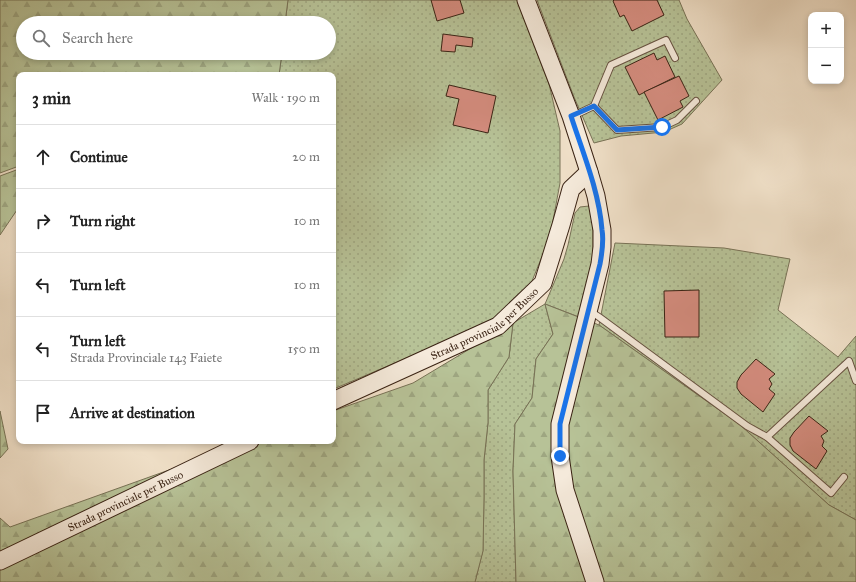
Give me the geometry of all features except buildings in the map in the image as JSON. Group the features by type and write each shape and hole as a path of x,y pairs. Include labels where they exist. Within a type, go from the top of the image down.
{"street":[{"path":"526,0 571,116 590,172 602,230 600,264 560,424 560,456 565,490 595,582"},
{"name":"Strada provinciale per Busso","path":"336,400 498,326 543,283 571,189 590,172"},
{"name":"Strada provinciale per Busso","path":"0,561 244,444"}],"lane":[{"path":"571,116 594,106 611,65 666,40 675,58"},
{"path":"594,106 617,130 662,127 677,120 696,101"},
{"path":"588,311 606,321 747,426 767,437 831,493 844,477"},
{"path":"767,437 849,361 856,381"}],"green space":[{"path":"0,0 288,0 286,16 16,16 16,60 281,60 279,72 16,72 16,167 0,173"},
{"path":"288,0 517,0 549,84 560,131 560,183 550,237 532,281 494,321 336,388 336,72 279,72 281,60 336,60 336,16 286,16"},
{"path":"537,0 679,0 687,19 722,80 682,124 664,132 621,136 594,143 574,97"},
{"path":"16,170 16,211 0,235 0,176"},
{"path":"589,206 593,221 593,260 579,317 545,304 564,259 575,213 580,207"},
{"path":"615,243 724,248 790,259 778,310 838,357 856,336 856,520 829,505 739,424 599,325"},
{"path":"545,304 553,334 536,359 532,398 515,424 513,471 516,582 475,582 483,550 484,460 488,423 488,390 509,357 513,323"},
{"path":"545,304 599,325 739,424 829,505 856,520 856,582 516,582 513,471 515,424 532,398 536,359 553,334"},
{"path":"513,323 509,357 488,390 488,423 484,460 483,551 475,582 0,582 0,518 10,527 242,444 336,444 336,410 413,383"},
{"path":"0,411 8,449 0,458"}],"route":[{"path":"560,456 560,424 600,264 602,247 602,230 596,196 590,172 571,116 594,106 617,130 662,127"}]}
